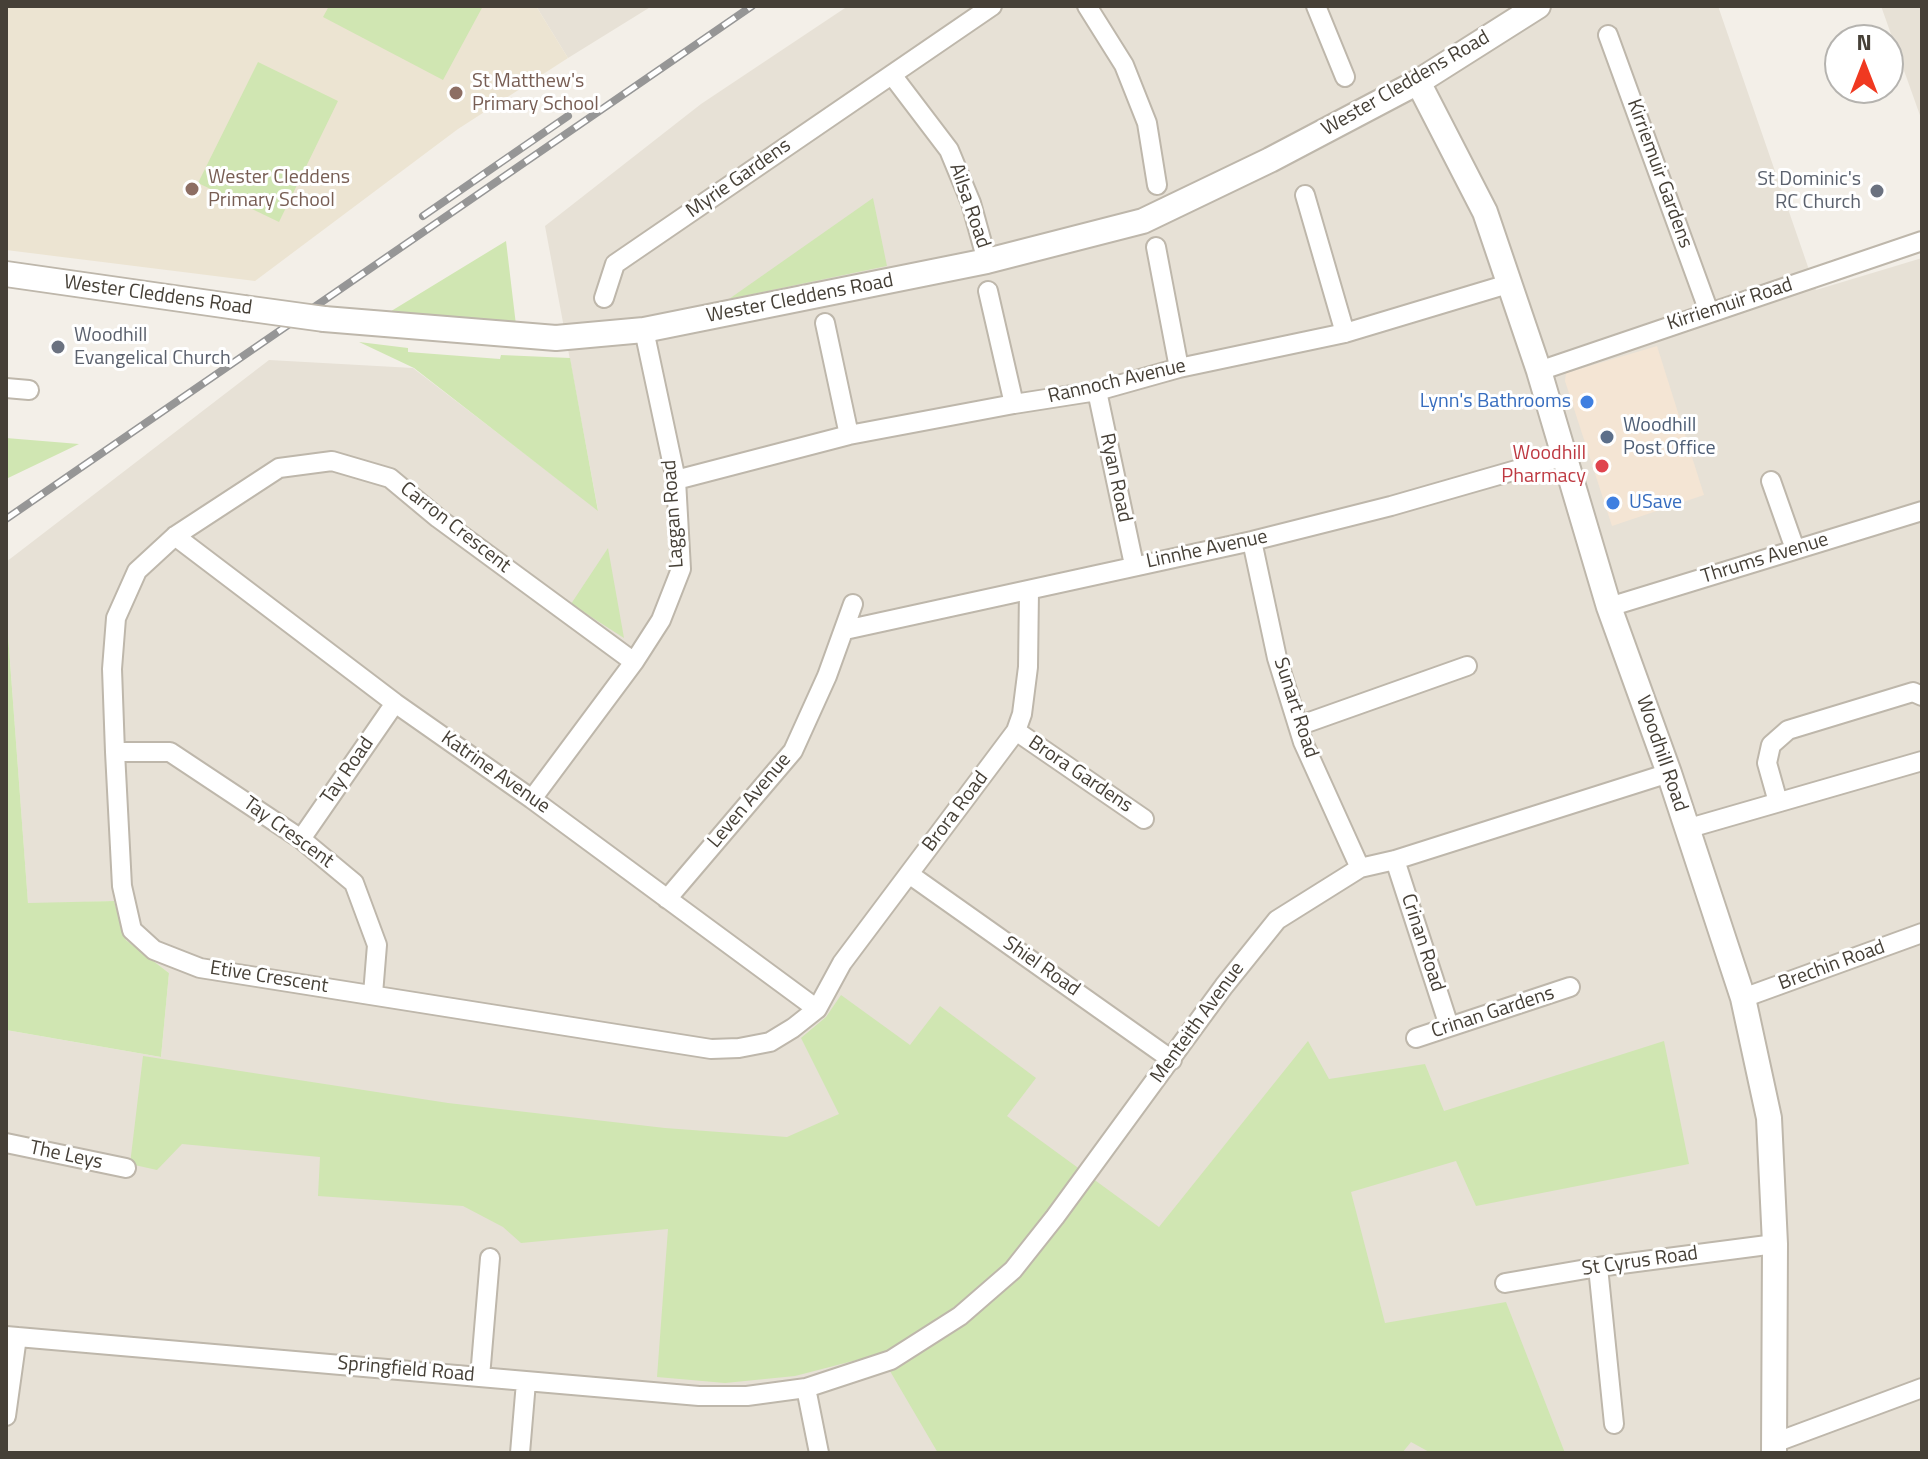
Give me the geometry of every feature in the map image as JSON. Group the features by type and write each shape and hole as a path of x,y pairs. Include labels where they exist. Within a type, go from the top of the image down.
{"street":[{"name":"Myrie Gardens","path":"604,298 615,264 992,6"},
{"path":"1087,6 1124,65 1147,123 1157,185"},
{"path":"1316,6 1345,77"},
{"name":"Wester Cleddens Road","path":"6,274 324,319 556,338 644,330 987,261 1143,221 1270,160 1418,82 1538,6"},
{"name":"Kirriemuir Gardens","path":"1608,35 1709,312"},
{"name":"Ailsa Road","path":"892,75 949,150 971,203 987,261"},
{"name":"Woodhill Road","path":"1418,82 1485,212 1539,371 1609,607 1669,773 1743,998 1769,1118 1775,1244 1774,1448"},
{"path":"1305,195 1345,333"},
{"name":"Kirriemuir Road","path":"1539,371 1922,241"},
{"path":"1156,247 1179,368"},
{"name":"Rannoch Avenue","path":"676,480 849,435 1097,391 1179,368 1345,333 1508,284"},
{"path":"988,291 1014,404"},
{"path":"825,323 849,435"},
{"name":"Laggan Road","path":"532,799 634,662 661,620 681,569 676,480 644,330"},
{"path":"6,388 29,390"},
{"name":"Ryan Road","path":"1097,391 1134,565"},
{"name":"Linnhe Avenue","path":"845,630 1252,541 1391,506 1565,456"},
{"name":"Carron Crescent","path":"175,536 279,468 332,461 390,478 438,518 634,662"},
{"path":"1771,481 1795,549"},
{"name":"Thrums Avenue","path":"1609,607 1922,511"},
{"name":"Katrine Avenue","path":"175,536 395,703 532,799 817,1009"},
{"name":"Etive Crescent","path":"175,536 137,571 116,618 112,669 122,886 132,930 154,950 200,968 711,1049 770,1042 817,1009"},
{"name":"Sunart Road","path":"1252,541 1277,658 1298,726 1360,868"},
{"name":"Brora Road","path":"817,1009 842,963 1016,731 1022,714 1028,667 1029,591"},
{"name":"Leven Avenue","path":"667,899 793,751 845,630 853,604"},
{"path":"1298,726 1467,666"},
{"path":"1778,802 1767,763 1771,745 1788,730 1913,692 1922,696"},
{"name":"Tay Road","path":"301,839 395,703"},
{"name":"Brora Gardens","path":"1016,731 1144,819"},
{"name":"Tay Crescent","path":"115,752 170,752 301,839 354,883 377,945 373,994"},
{"path":"1686,829 1922,761"},
{"name":"Menteith Avenue","path":"806,1388 891,1360 960,1316 1013,1270 1224,986 1277,920 1360,868 1395,860 1669,773"},
{"name":"Crinan Road","path":"1395,860 1449,1026"},
{"name":"Shiel Road","path":"909,874 1172,1060"},
{"name":"Brechin Road","path":"1743,998 1922,933"},
{"name":"Crinan Gardens","path":"1416,1038 1570,987"},
{"name":"The Leys","path":"6,1143 126,1168"},
{"name":"St Cyrus Road","path":"1505,1283 1598,1267 1775,1244"},
{"path":"480,1377 490,1258"},
{"path":"1598,1267 1614,1424"},
{"path":"6,1416 11,1336"},
{"name":"Springfield Road","path":"11,1336 699,1396 747,1396 806,1388"},
{"path":"520,1453 526,1382"},
{"path":"806,1388 819,1453"},
{"path":"1774,1448 1922,1388"}],"shaded area":[{"name":"Wester Cleddens Primary School","path":"6,6 536,6 568,58 458,129 255,281 6,250"},
{"path":"536,6 652,6 568,58"},
{"path":"848,6 1718,6 1816,290 1922,258 1922,1453 6,1453 6,1030 161,1057 169,973 126,940 114,901 28,904 6,608 6,562 269,360 413,368 598,510 545,226 701,104"},
{"path":"1881,6 1922,6 1922,121 1904,71 1904,24 1887,24"},
{"path":"1657,346 1704,495 1612,526 1565,381 1566,373"}],"green space":[{"path":"329,6 483,6 443,80 323,17"},
{"path":"258,62 338,101 279,222 198,183"},
{"path":"873,198 887,266 729,299"},
{"path":"506,241 516,325 388,313"},
{"path":"359,342 408,348 408,352 500,359 501,355 570,358 598,511 414,368"},
{"path":"6,438 79,444 6,479"},
{"path":"608,548 624,638 571,604"},
{"path":"6,608 28,903 114,901 126,940 169,973 161,1057 6,1030"},
{"path":"841,995 910,1045 940,1006 1036,1078 1007,1116 1159,1227 1308,1041 1329,1079 1425,1064 1444,1111 1664,1041 1689,1164 1476,1206 1456,1161 1351,1192 1385,1323 1506,1302 1565,1453 1431,1453 1411,1442 1402,1453 938,1453 880,1354 795,1376 725,1383 657,1377 668,1229 521,1243 503,1227 463,1206 318,1196 320,1157 182,1144 157,1170 130,1164 143,1056 448,1103 665,1128 787,1137 839,1114 801,1038 826,1017"}],"railway":[{"path":"6,519 752,6"},
{"path":"423,216 568,116"}],"place":[{"name":"St Matthew's Primary School","path":"456,93"},
{"name":"Wester Cleddens Primary School","path":"192,189"},
{"name":"St Dominic's RC Church","path":"1877,191"},
{"name":"Woodhill Evangelical Church","path":"58,347"},
{"name":"Lynn's Bathrooms","path":"1587,402"},
{"name":"Woodhill Post Office","path":"1607,437"},
{"name":"Woodhill Pharmacy","path":"1602,466"},
{"name":"USave","path":"1613,503"}]}
